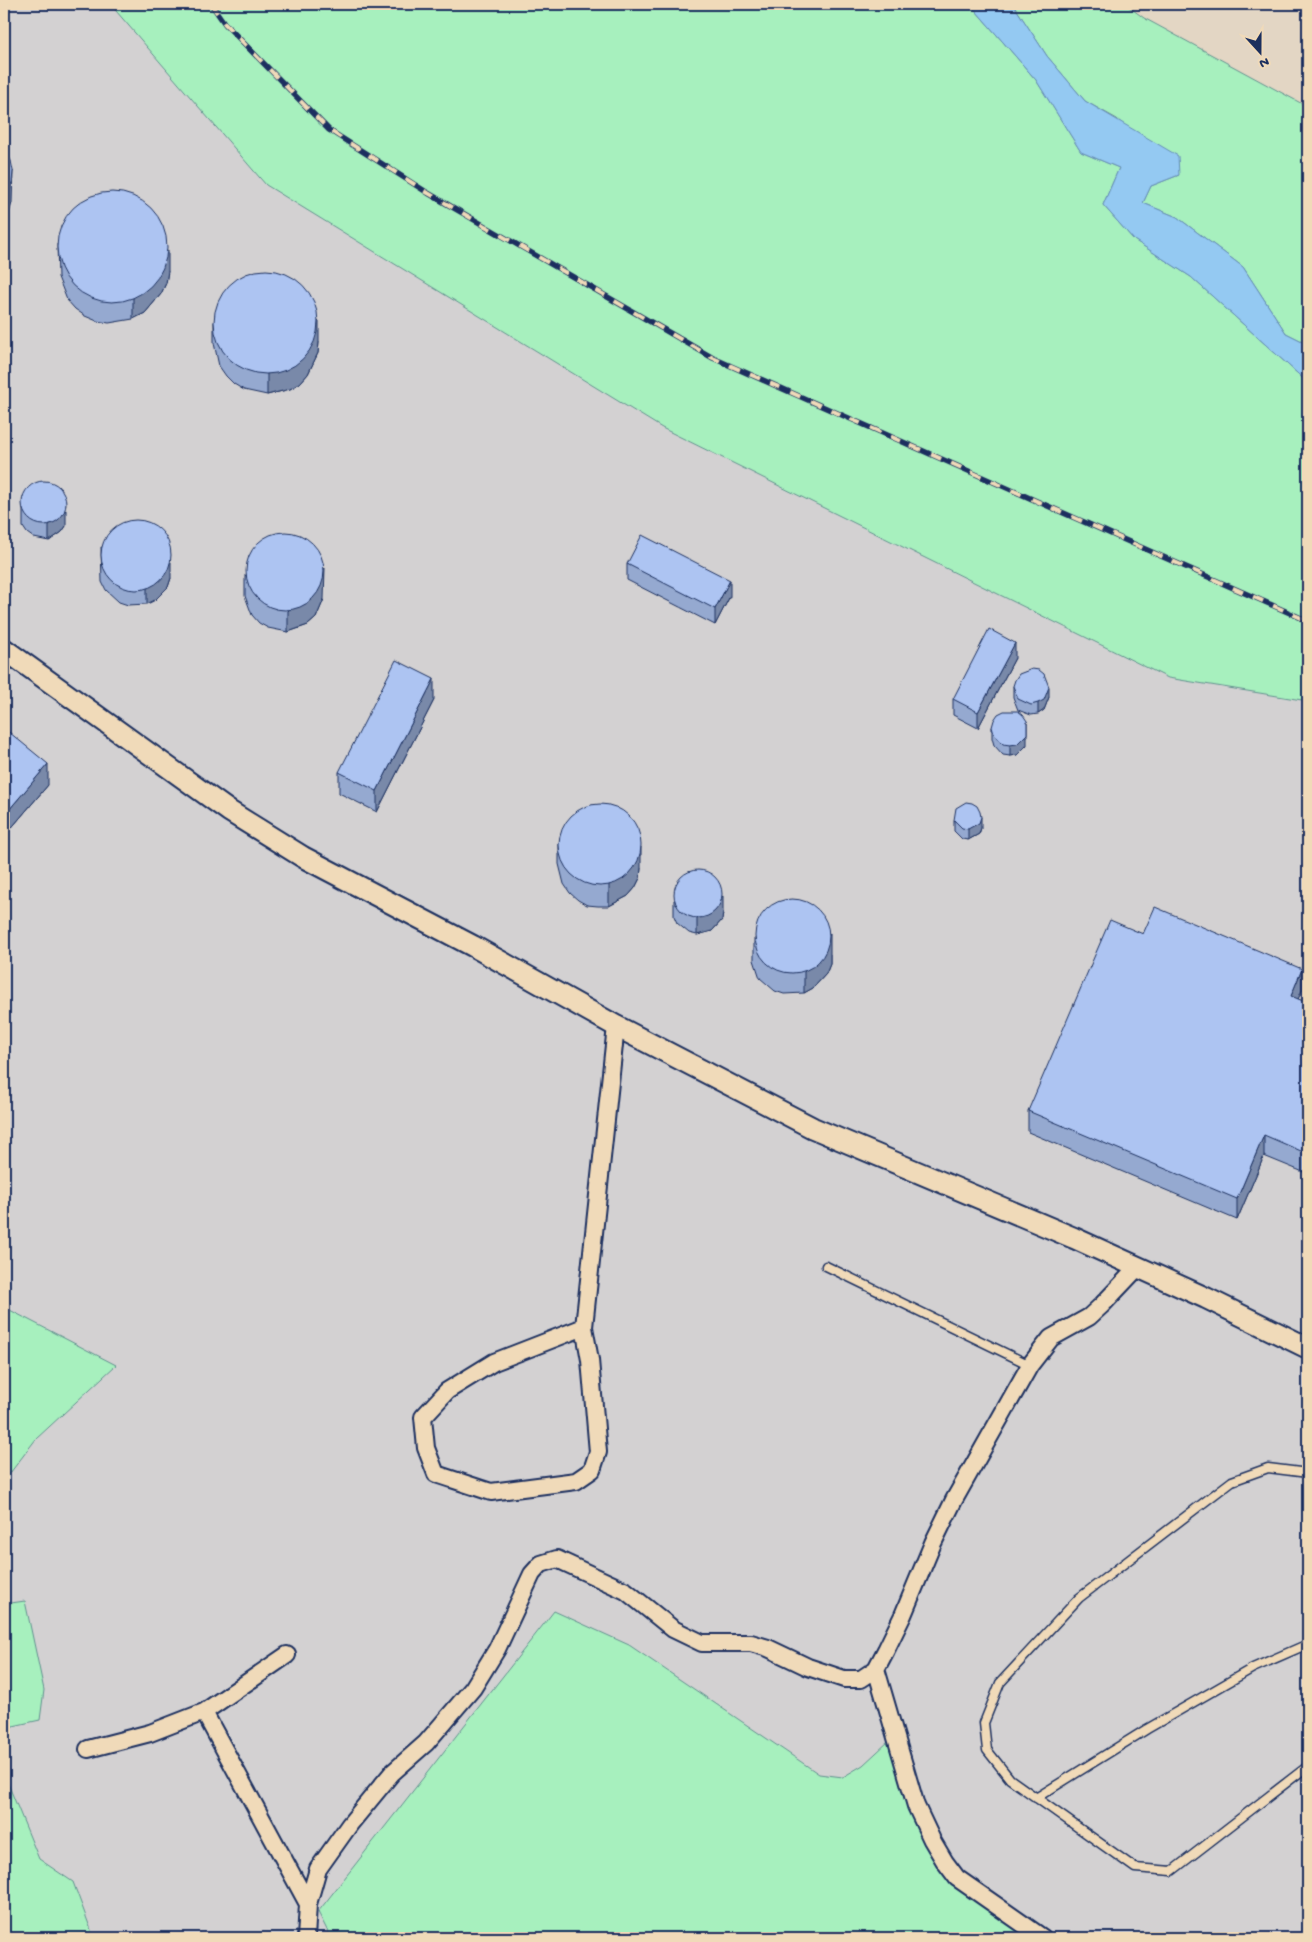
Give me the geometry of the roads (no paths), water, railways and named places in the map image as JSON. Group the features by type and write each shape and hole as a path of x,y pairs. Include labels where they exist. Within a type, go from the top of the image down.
{"street":[{"path":"4,648 230,811 303,857 490,955 616,1026 812,1128 1074,1238 1308,1348"},
{"path":"584,1327 494,1362 447,1391 423,1418 426,1448 436,1474 491,1492 576,1481 592,1470 598,1452 590,1360 584,1327 616,1026"},
{"path":"306,1938 308,1904 318,1869 350,1824 392,1773 426,1743 473,1688 497,1649 532,1574 541,1564 557,1559 626,1591 674,1629 702,1643 751,1643 768,1648 808,1668 844,1679 861,1679 876,1669 903,1615 933,1542 1030,1365 1051,1338 1089,1317 1102,1306 1138,1267"},
{"path":"88,1749 150,1732 204,1712 287,1655"},
{"path":"876,1669 916,1806 932,1840 957,1878 1043,1938"},
{"path":"204,1712 308,1904"}],"lane":[{"path":"826,1266 1030,1365"},
{"path":"1308,1474 1268,1468 1232,1481 1079,1598 1000,1684 984,1723 987,1750 1010,1779 1135,1868 1172,1871 1308,1766"},
{"path":"1036,1798 1147,1729 1253,1668 1308,1644"}],"water":[{"path":"970,4 1013,4 1047,56 1085,101 1178,156 1179,175 1151,186 1143,203 1177,217 1243,267 1286,333 1308,344 1308,383 1191,277 1134,240 1103,205 1119,168 1081,152 1036,80"}],"railway":[{"path":"211,4 225,24 329,130 428,193 713,358 1308,621"}]}
